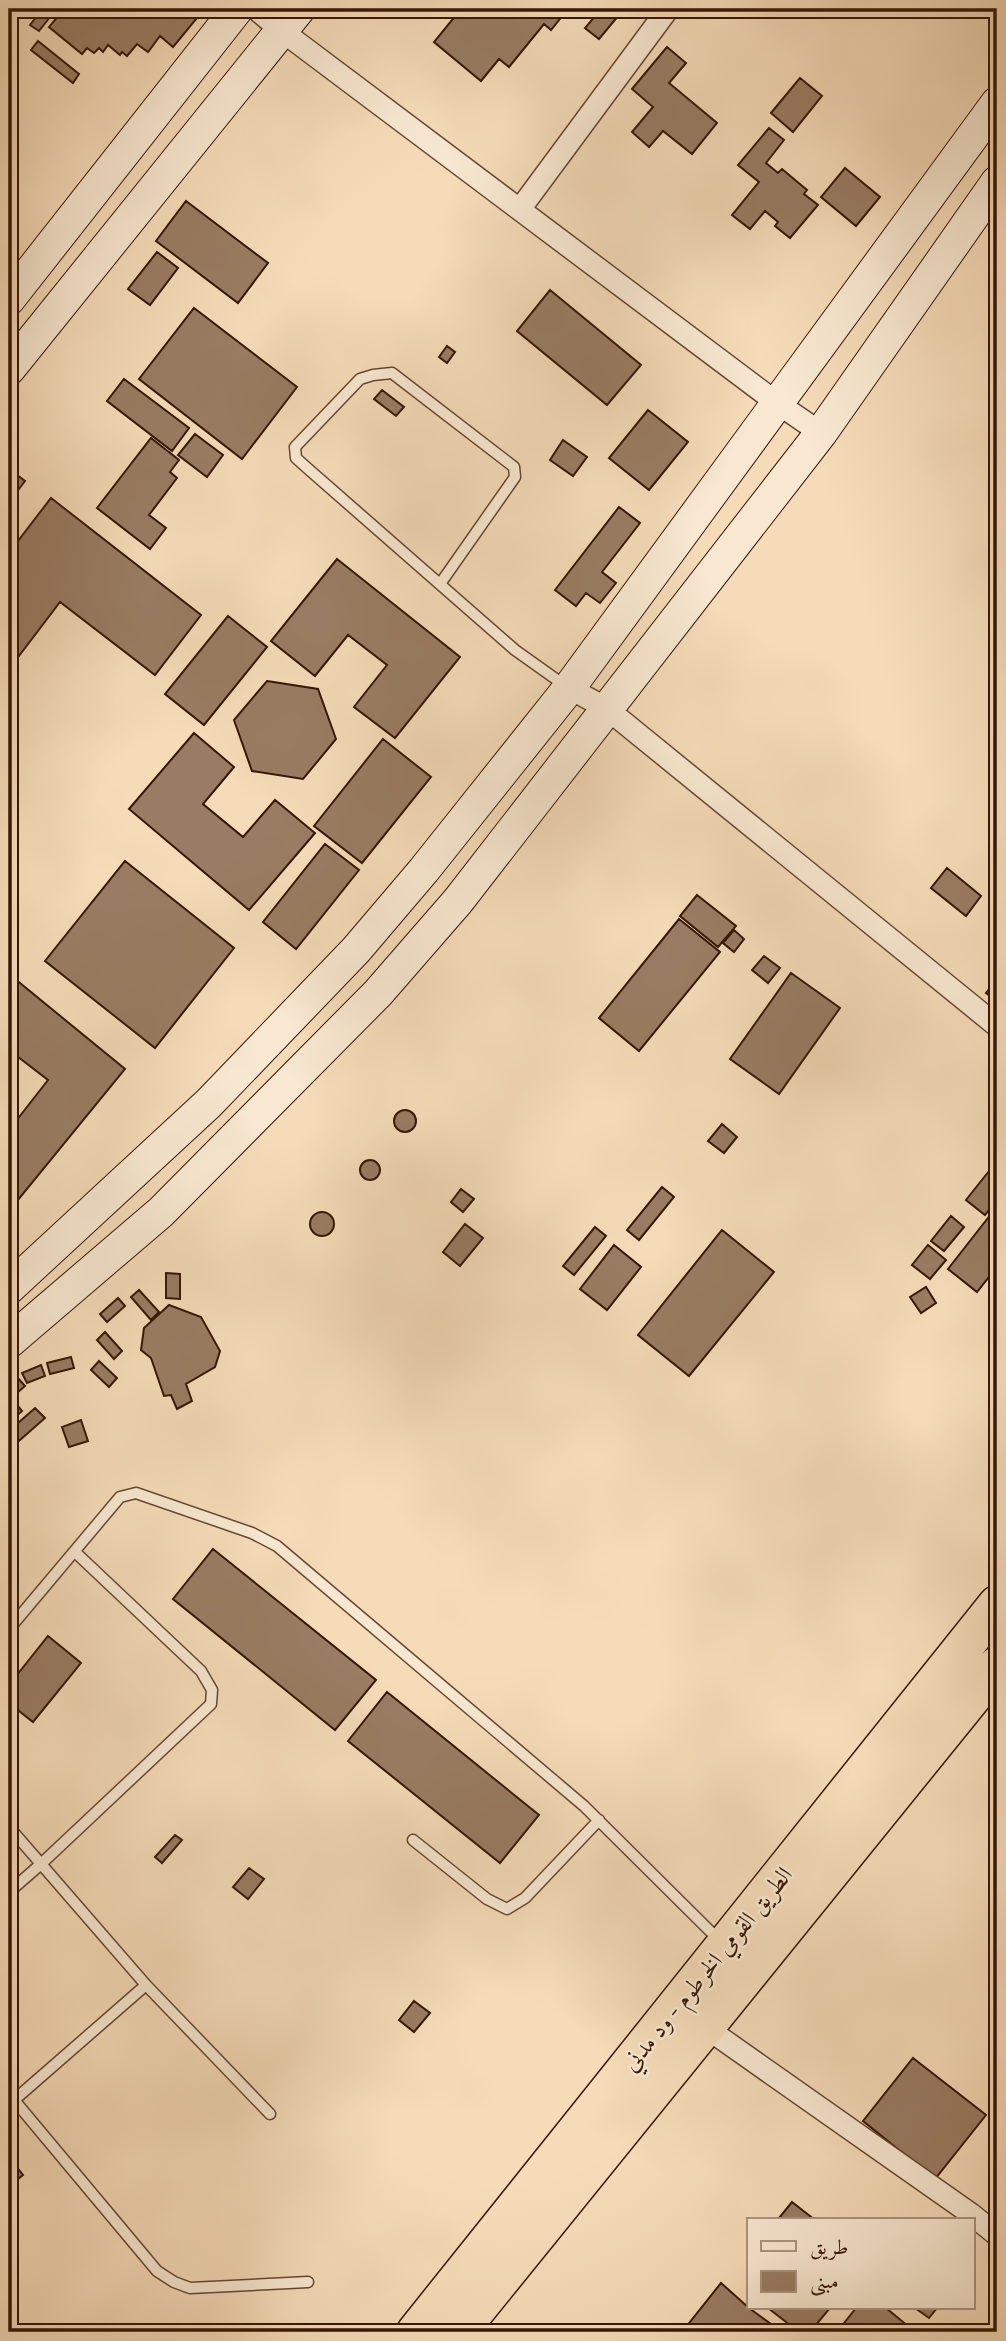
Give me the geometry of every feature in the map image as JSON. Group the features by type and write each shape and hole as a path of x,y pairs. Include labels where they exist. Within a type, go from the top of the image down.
{"highway":[{"name":"الطريق القومي الخرطوم - ود مدني","path":"416,2332 997,1605"},
{"name":"الطريق القومي الخرطوم - ود مدني","path":"458,2332 997,1666"}],"street":[{"path":"9,299 237,9"},
{"path":"256,9 290,20 520,209 777,403 821,433"},
{"path":"520,209 668,9"},
{"path":"9,368 290,20"},
{"path":"9,1288 209,1103 321,987 424,870 569,688 997,103"},
{"path":"9,1342 161,1212 378,993 458,901 821,433 997,182"},
{"path":"569,688 606,708 997,1026"},
{"path":"705,2027 960,2206 997,2235"}],"lane":[{"path":"440,584 515,477 514,467 392,373 373,374 360,379 295,447 296,458 515,650 569,688"},
{"path":"9,1629 120,1497 136,1493 263,1538 276,1546 599,1821 725,1946"},
{"path":"9,1892 211,1704 212,1690 201,1671 75,1552"},
{"path":"413,1840 487,1899 507,1909 525,1899 599,1821"},
{"path":"9,1827 146,1985 270,2114"},
{"path":"146,1985 11,2097 157,2271 174,2282 190,2288 308,2281"}],"building":[{"path":"64,9 185,9 197,18 173,47 160,36 148,52 137,44 127,56 122,52 120,55 108,45 103,52 99,48 94,53 87,48 82,54 49,27"},
{"path":"461,9 470,17 474,11 471,9 554,9 563,15 551,30 544,24 509,67 499,59 481,81 434,42"},
{"path":"601,9 624,9 599,39 585,28"},
{"path":"42,10 50,17 39,31 30,25"},
{"path":"38,41 79,74 73,83 31,50"},
{"path":"667,47 686,63 669,83 717,123 692,154 663,131 649,147 632,132 653,107 632,89"},
{"path":"800,78 822,96 793,132 771,113"},
{"path":"769,128 784,140 766,163 778,173 782,169 807,190 804,194 818,205 790,238 775,226 778,222 765,211 750,229 732,215 759,182 738,165"},
{"path":"845,168 880,197 856,226 821,197"},
{"path":"186,201 268,263 238,303 156,241"},
{"path":"157,252 178,268 150,305 128,289"},
{"path":"550,290 641,365 607,405 517,331"},
{"path":"194,308 297,387 242,459 139,379"},
{"path":"447,346 455,352 447,363 439,357"},
{"path":"124,379 189,428 172,451 107,401"},
{"path":"382,390 404,407 396,416 374,399"},
{"path":"648,410 688,442 649,490 609,458"},
{"path":"195,434 223,455 207,477 178,455"},
{"path":"151,438 179,460 170,472 177,478 149,515 166,528 150,549 97,508"},
{"path":"563,440 587,457 573,476 550,460"},
{"path":"9,469 25,481 9,502"},
{"path":"51,498 201,615 155,675 60,602 9,669 9,549 11,550"},
{"path":"619,507 640,523 602,572 616,583 600,603 586,593 576,606 555,590"},
{"path":"337,559 460,657 395,738 354,707 387,665 348,635 315,676 271,641"},
{"path":"228,616 267,647 204,725 165,694"},
{"path":"267,681 318,689 336,739 303,779 252,771 234,720"},
{"path":"194,733 234,767 203,804 243,837 275,800 315,833 249,910 129,809"},
{"path":"383,739 431,777 362,863 314,826"},
{"path":"325,844 359,870 296,949 263,922"},
{"path":"125,861 234,948 155,1048 45,961"},
{"path":"947,868 981,896 966,916 931,888"},
{"path":"697,895 736,926 718,947 680,916"},
{"path":"679,919 720,952 639,1051 599,1018"},
{"path":"734,930 744,939 734,952 723,943"},
{"path":"764,956 780,968 768,983 752,970"},
{"path":"791,973 840,1008 779,1094 730,1059"},
{"path":"9,974 125,1069 9,1211 9,1130 48,1080 9,1050"},
{"path":"997,979 997,1001 986,993"},
{"path":"405,1110 413,1113 416,1121 413,1129 405,1132 397,1129 394,1121 397,1113"},
{"path":"722,1124 737,1137 724,1153 708,1141"},
{"path":"366,1160 374,1160 380,1170 374,1180 366,1180 360,1174 360,1166"},
{"path":"997,1161 997,1210 992,1206 985,1215 966,1200"},
{"path":"662,1187 674,1197 639,1240 627,1230"},
{"path":"461,1189 474,1199 463,1212 451,1202"},
{"path":"995,1209 997,1284 989,1277 977,1292 948,1269"},
{"path":"317,1212 327,1212 334,1219 334,1229 327,1236 317,1236 310,1229 310,1219"},
{"path":"951,1216 964,1227 944,1251 931,1241"},
{"path":"465,1224 483,1238 460,1266 443,1252"},
{"path":"595,1227 606,1236 574,1275 563,1266"},
{"path":"722,1230 774,1272 689,1376 638,1335"},
{"path":"614,1245 641,1267 607,1310 580,1289"},
{"path":"928,1245 946,1260 930,1279 912,1265"},
{"path":"166,1273 180,1274 180,1299 166,1298"},
{"path":"926,1287 936,1303 921,1313 910,1297"},
{"path":"139,1290 159,1312 151,1320 131,1297"},
{"path":"118,1298 125,1306 107,1322 100,1314"},
{"path":"169,1305 201,1317 220,1351 215,1367 186,1384 192,1401 177,1409 171,1395 164,1396 151,1358 141,1350 144,1328"},
{"path":"105,1332 122,1351 114,1359 97,1340"},
{"path":"71,1357 74,1368 50,1374 47,1363"},
{"path":"99,1361 117,1378 109,1387 91,1370"},
{"path":"41,1365 45,1376 27,1383 22,1373"},
{"path":"16,1376 25,1386 9,1400 9,1382"},
{"path":"12,1399 22,1411 9,1423 9,1402"},
{"path":"35,1408 45,1418 12,1447 9,1443 9,1431"},
{"path":"81,1420 88,1441 69,1447 62,1427"},
{"path":"213,1549 376,1680 335,1730 173,1599"},
{"path":"48,1636 81,1663 33,1722 9,1703 9,1685"},
{"path":"387,1692 539,1815 500,1863 348,1741"},
{"path":"175,1835 182,1840 162,1863 155,1857"},
{"path":"249,1868 264,1879 248,1899 233,1887"},
{"path":"414,2001 430,2013 414,2032 399,2020"},
{"path":"913,2058 986,2115 935,2179 863,2121"},
{"path":"9,2157 23,2175 9,2186"},
{"path":"792,2202 812,2218 779,2218"},
{"path":"721,2283 747,2306 747,2310 752,2310 782,2332 682,2332"},
{"path":"771,2310 828,2310 810,2332 799,2332"},
{"path":"854,2310 888,2310 908,2326 902,2332 837,2332"},
{"path":"918,2310 935,2310 929,2318"}]}
